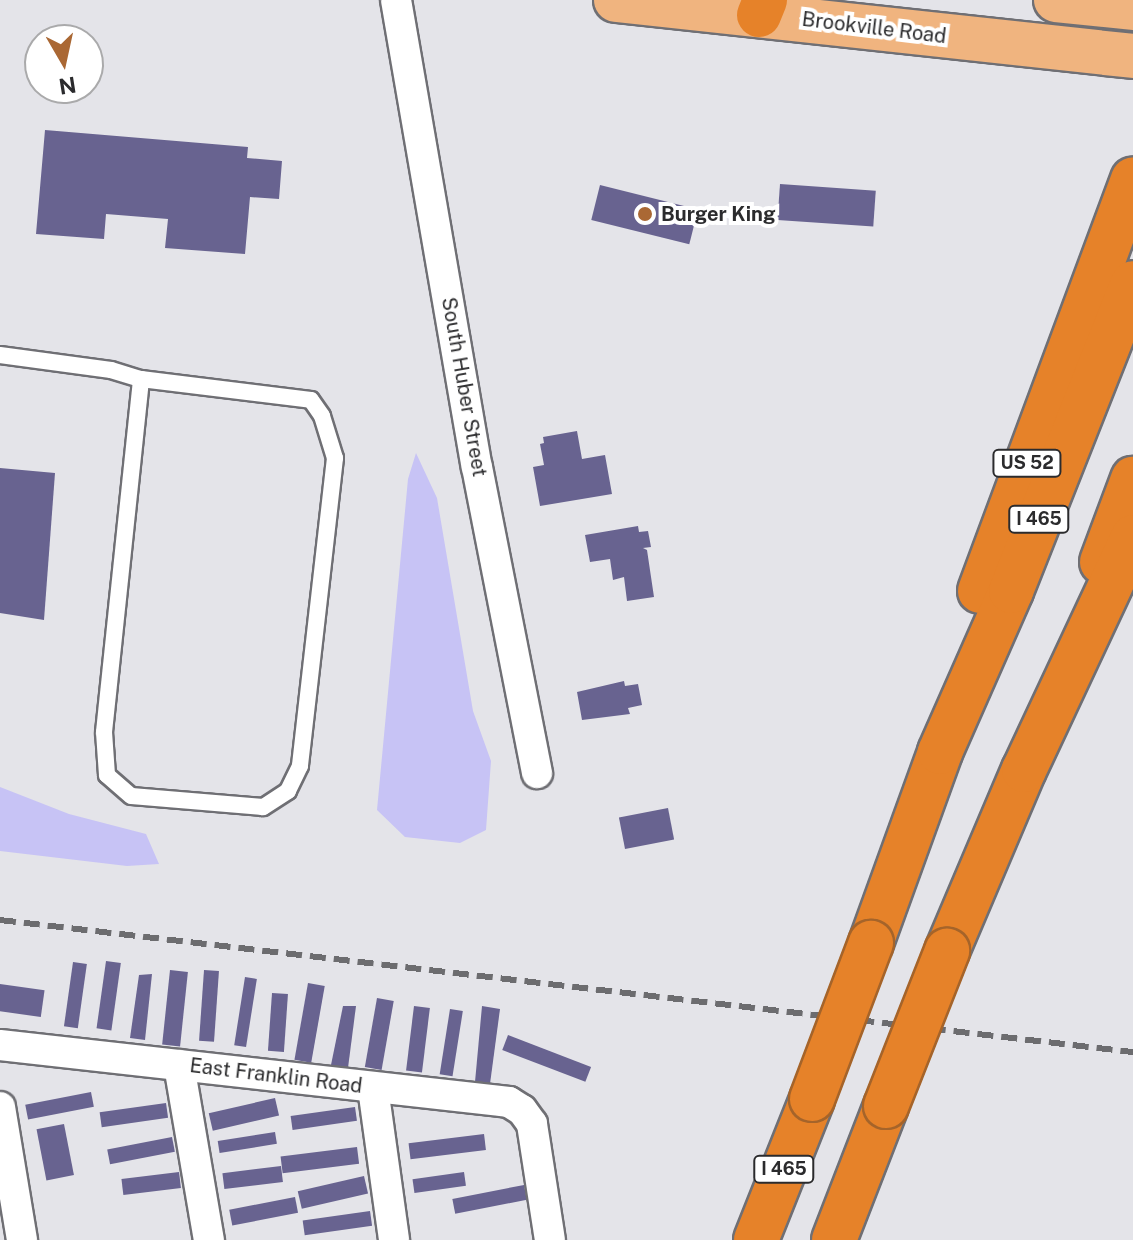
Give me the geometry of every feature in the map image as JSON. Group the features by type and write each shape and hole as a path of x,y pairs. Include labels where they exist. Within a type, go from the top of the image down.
{"highway":[{"name":"US 52","path":"940,752 982,583 1133,179"},
{"name":"I 465","path":"756,1240 871,943 940,752 1011,591 1133,283"},
{"path":"1024,770 1133,479"},
{"path":"834,1240 947,951 1024,770 1133,537"}],"main road":[{"name":"Brookville Road","path":"616,0 760,5 1133,56"},
{"path":"1056,0 1133,8"}],"street":[{"name":"South Huber Street","path":"396,0 477,467 537,773"},
{"name":"East Franklin Road","path":"0,1045 505,1101 518,1106 533,1129 550,1240"},
{"name":"East Franklin Road","path":"179,1065 209,1240"},
{"name":"East Franklin Road","path":"373,1088 394,1240"},
{"path":"0,1107 22,1240"}],"lane":[{"path":"0,355 111,370 141,379 311,400 322,416 335,458 300,766 288,791 263,807 131,796 107,775 104,732 141,379"}],"shaded area":[{"path":"416,453 437,498 473,711 491,761 486,830 460,843 405,837 377,810 408,479"},
{"path":"0,787 69,814 146,834 159,864 127,866 0,851"}],"building":[{"path":"45,130 248,147 247,158 282,161 279,199 250,197 245,254 165,248 168,219 106,214 104,239 36,234"},
{"path":"780,184 876,191 873,227 777,220"},
{"name":"Burger King","path":"600,185 698,209 689,244 591,220"},
{"path":"577,431 582,459 605,455 612,494 540,506 533,467 544,465 540,444 544,443 543,437"},
{"path":"0,468 55,473 44,620 0,613"},
{"path":"638,526 639,532 648,531 651,547 643,548 647,550 654,597 627,601 624,577 613,580 610,559 590,562 585,535"},
{"path":"624,681 625,686 638,684 642,705 628,708 630,714 582,720 577,692"},
{"path":"668,808 674,839 625,849 619,818"},
{"path":"106,961 121,963 111,1030 97,1028"},
{"path":"73,962 87,964 78,1028 64,1026"},
{"path":"170,970 188,972 180,1046 162,1045"},
{"path":"204,970 219,971 214,1042 199,1041"},
{"path":"152,974 145,1040 130,1038 139,975"},
{"path":"245,977 257,979 246,1047 234,1045"},
{"path":"308,983 325,986 311,1063 294,1060"},
{"path":"0,984 45,990 41,1017 0,1011"},
{"path":"272,993 288,994 284,1052 268,1051"},
{"path":"377,998 394,1001 382,1070 365,1067"},
{"path":"343,1006 356,1006 348,1068 331,1065"},
{"path":"414,1006 430,1008 422,1072 406,1071"},
{"path":"482,1006 500,1009 490,1084 475,1082"},
{"path":"450,1009 463,1011 453,1076 440,1074"},
{"path":"508,1035 591,1067 585,1082 502,1050"},
{"path":"91,1092 94,1107 28,1120 25,1105"},
{"path":"275,1098 279,1116 213,1131 209,1113"},
{"path":"166,1103 168,1118 102,1127 100,1112"},
{"path":"355,1107 357,1121 293,1130 291,1116"},
{"path":"64,1124 74,1175 46,1180 37,1129"},
{"path":"275,1132 277,1144 220,1153 218,1141"},
{"path":"484,1134 486,1150 411,1159 409,1143"},
{"path":"172,1137 175,1152 110,1164 107,1150"},
{"path":"357,1147 359,1164 283,1173 281,1156"},
{"path":"281,1166 283,1182 224,1189 222,1173"},
{"path":"179,1172 181,1188 123,1195 121,1179"},
{"path":"464,1172 466,1186 414,1193 413,1179"},
{"path":"364,1176 368,1194 302,1209 298,1191"},
{"path":"524,1185 527,1200 455,1214 452,1199"},
{"path":"295,1197 298,1213 232,1225 229,1210"},
{"path":"370,1211 372,1226 305,1235 303,1220"}],"railway":[{"path":"0,920 1133,1052"}],"place":[{"name":"Burger King","path":"645,214"}]}
